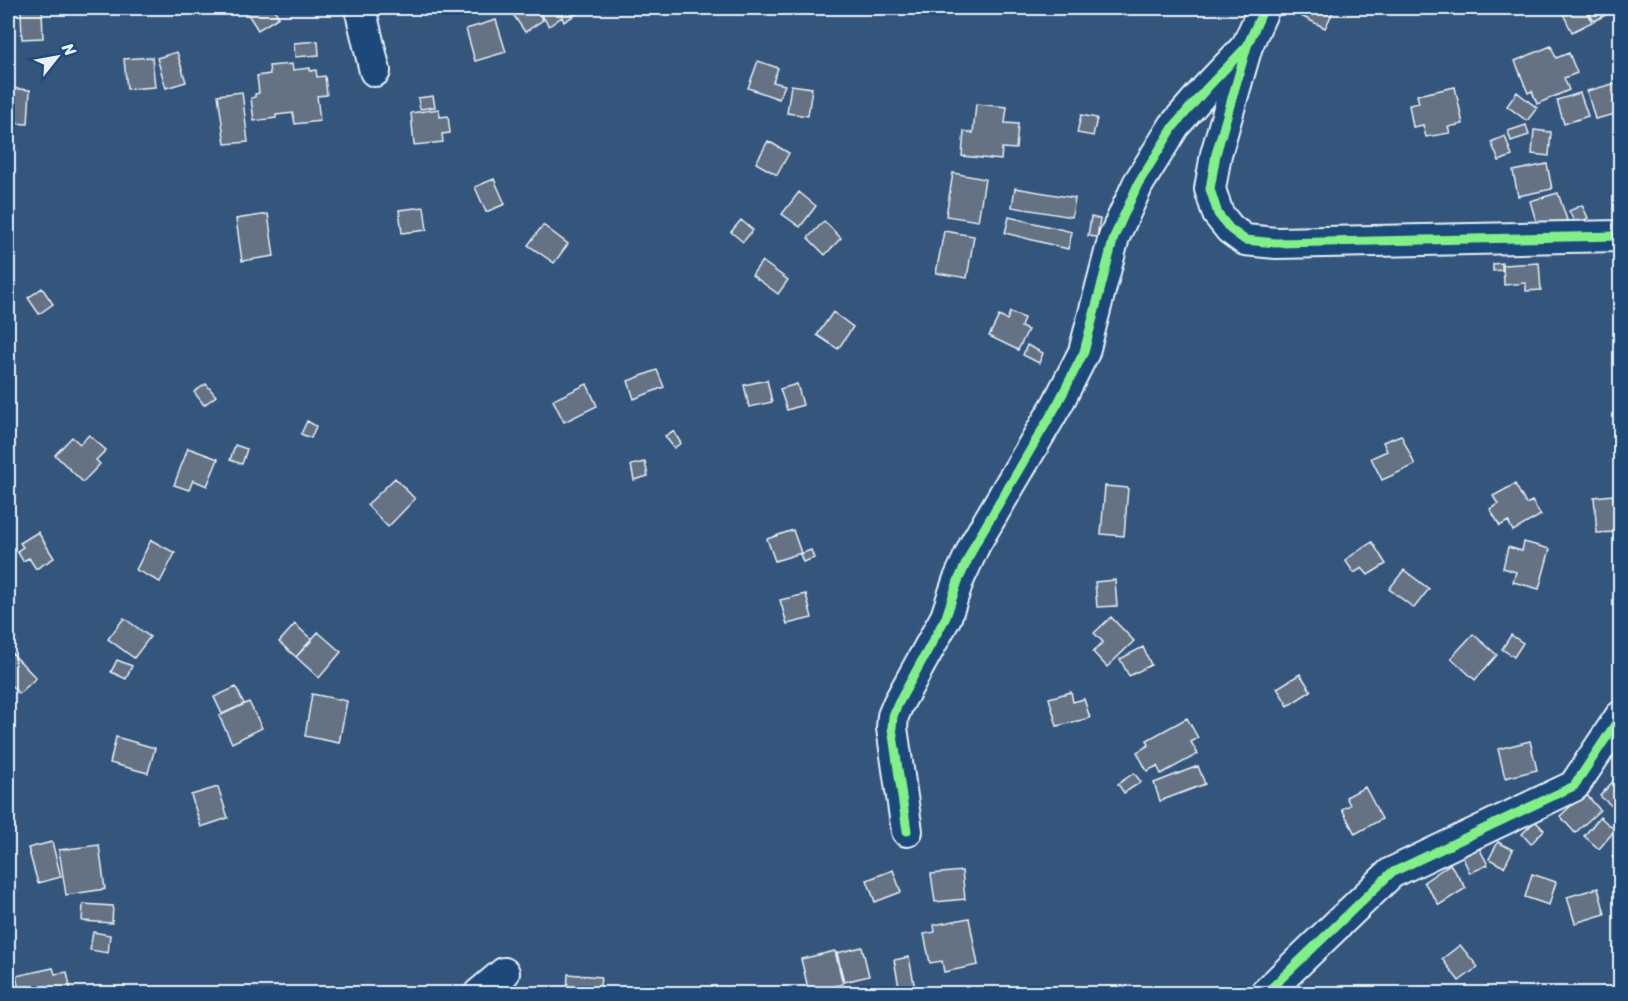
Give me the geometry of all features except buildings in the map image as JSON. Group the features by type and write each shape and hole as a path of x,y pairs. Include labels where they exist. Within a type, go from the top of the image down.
{"street":[{"path":"360,8 375,70"},
{"path":"1264,8 1247,46 1216,154 1210,189 1218,214 1230,229 1245,240 1276,243 1620,236"},
{"path":"907,831 892,728 893,716 898,704 946,617 958,581 975,544 1058,403 1084,352 1114,237 1138,184 1174,126 1247,46"},
{"path":"1265,993 1391,873 1574,786 1620,717"},
{"path":"479,993 504,973"}],"cycle path":[{"path":"1264,8 1247,46 1216,154 1210,189 1218,214 1230,229 1245,240 1276,243 1620,236"},
{"path":"907,831 892,728 893,716 898,704 946,617 958,581 975,544 1058,403 1084,352 1114,237 1138,184 1174,126 1247,46"},
{"path":"1265,994 1391,873 1574,786 1620,717"}]}
